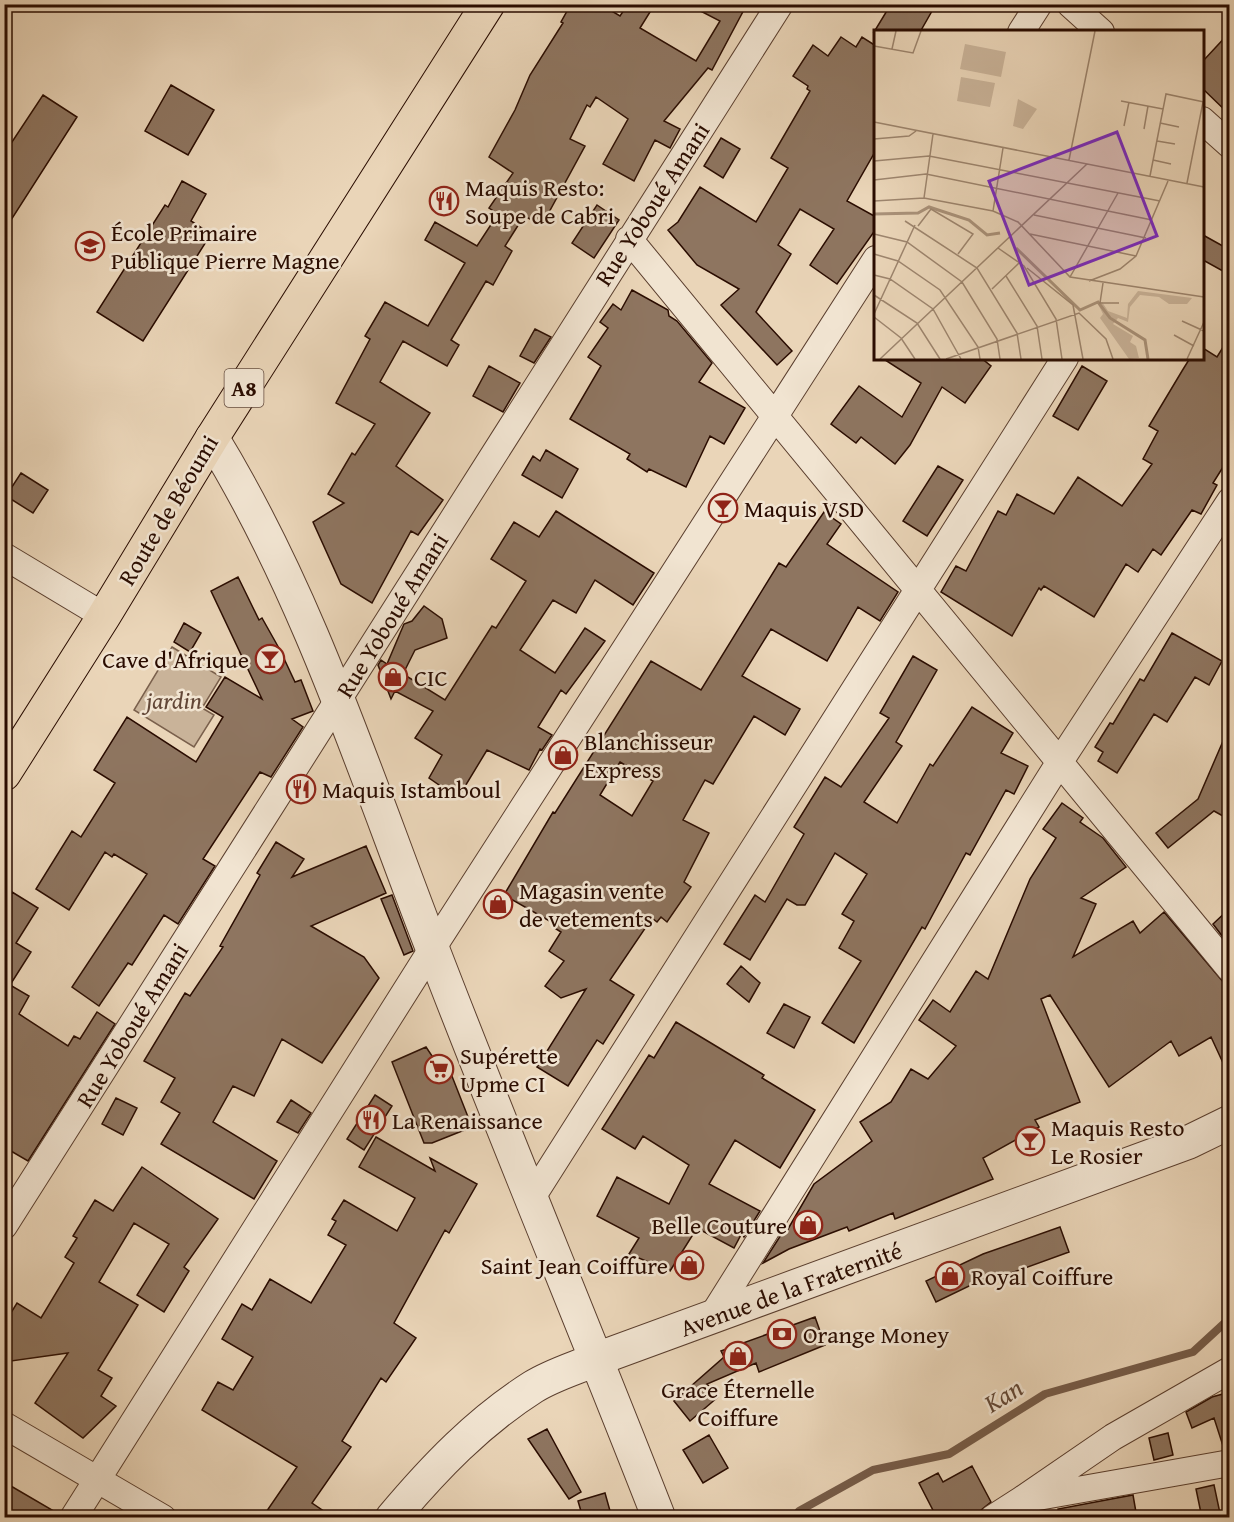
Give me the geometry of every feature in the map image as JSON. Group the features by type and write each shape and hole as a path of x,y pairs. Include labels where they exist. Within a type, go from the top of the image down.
{"main road":[{"name":"Route de Béoumi","path":"4,774 104,616 212,438 488,4"}],"street":[{"name":"Rue Yoboué Amani","path":"4,1226 780,4"},
{"path":"1022,30 1039,4"},
{"path":"1070,4 1099,30"},
{"path":"1205,129 1230,146"},
{"path":"629,239 1230,969"},
{"path":"73,1518 432,949 874,262"},
{"path":"531,1199 1064,360"},
{"path":"212,438 247,495 339,699 432,949 659,1518"},
{"path":"711,1318 1059,763 1230,501"},
{"path":"4,556 104,616"},
{"name":"Avenue de la Fraternité","path":"392,1518 436,1465 486,1421 535,1385 597,1359 1178,1146 1230,1122"},
{"path":"993,1518 1113,1437 1230,1370"},
{"path":"4,1425 163,1518"},
{"path":"1021,1500 1230,1463"}],"green space":[{"name":"jardin","path":"172,647 221,677 202,708 214,715 194,747 134,710"}],"building":[{"path":"571,4 600,4 620,16 628,4 655,4 640,28 696,61 720,21 687,4 747,4 712,70 708,68 664,121 680,129 670,148 655,140 634,181 603,164 628,119 596,97 590,107 587,105 570,139 585,146 542,225 524,216 505,246 512,251 493,285 486,281 451,340 459,345 447,366 403,341 380,382 430,413 396,466 443,500 418,535 411,531 372,603 341,584 313,522 344,503 328,494 352,453 355,455 375,424 336,403 370,339 365,336 385,302 428,326 465,263 425,240 435,222 477,246 498,214 489,208 513,173 489,157 515,110 530,75 563,23 561,22"},
{"path":"891,4 936,4 921,30 875,30"},
{"path":"1230,32 1230,115 1204,90 1204,60"},
{"path":"841,37 856,47 862,37 874,45 874,154 847,201 874,216 874,232 837,284 810,265 834,229 800,209 778,245 791,254 756,312 792,351 777,365 721,305 739,289 697,265 668,230 678,222 700,187 756,222 788,168 771,158 810,91 807,89 808,86 793,76 813,45 828,56"},
{"path":"171,85 214,110 188,155 145,131"},
{"path":"43,95 77,117 4,231 4,154"},
{"path":"721,138 740,149 723,178 704,166"},
{"path":"182,181 206,194 191,221 211,234 143,341 97,312 165,205 168,207"},
{"path":"597,205 619,220 594,258 572,243"},
{"path":"1204,236 1230,250 1230,275 1204,261"},
{"path":"632,290 668,310 669,316 677,321 712,363 699,382 745,408 724,444 710,436 686,487 649,469 647,472 627,459 630,454 570,419 601,366 588,357 608,328 600,322 613,304 621,310"},
{"path":"535,329 551,337 534,363 520,356"},
{"path":"1230,336 1230,456 1213,483 1217,485 1201,514 1192,510 1161,555 1153,549 1138,572 1126,564 1094,617 1044,586 1041,590 1039,588 1012,636 941,592 956,566 966,571 998,511 1006,515 1017,494 1054,514 1078,477 1122,506 1152,464 1143,459 1158,431 1149,426 1189,360 1204,360 1204,349 1217,357"},
{"path":"885,360 984,360 991,366 965,403 942,387 910,445 895,464 861,437 856,443 831,424 859,386 902,417 921,383"},
{"path":"489,366 520,383 503,412 473,396"},
{"path":"1082,366 1107,381 1078,430 1053,416"},
{"path":"546,450 578,469 562,498 522,475 533,456 540,461"},
{"path":"938,466 963,480 927,536 903,521"},
{"path":"21,473 48,490 33,513 6,496"},
{"path":"556,511 654,573 633,605 595,580 576,613 553,600 520,650 555,673 585,628 605,641 566,694 561,690 538,727 552,735 542,750 540,749 529,770 487,750 458,798 429,778 442,755 415,738 433,711 395,691 391,699 378,665 381,660 387,664 404,624 412,621 424,606 442,619 447,638 415,650 403,674 445,700 492,626 496,628 526,581 491,559 514,522 539,537"},
{"path":"824,512 841,524 827,544 898,592 880,621 858,607 827,661 771,629 742,676 800,709 785,735 754,716 713,784 705,780 683,820 709,833 684,882 691,887 667,922 661,917 657,922 652,918 610,980 634,995 603,1044 597,1040 568,1086 537,1067 586,989 561,998 545,986 564,961 549,951 561,932 553,927 555,924 504,895 553,812 555,813 651,661 701,690 779,563 786,567","holes":["620,762 653,781 632,816 600,795"]},
{"path":"238,577 259,620 262,618 280,650 295,682 301,680 313,711 292,719 303,727 271,777 260,772 203,859 215,866 178,924 164,915 132,965 128,963 99,1006 72,987 147,874 114,854 112,857 105,852 69,910 36,889 72,831 81,837 115,783 94,770 127,717 196,762 223,717 206,707 225,677 262,699 211,591"},
{"path":"184,623 201,633 190,652 174,642"},
{"path":"1172,633 1222,661 1209,685 1195,677 1167,722 1154,714 1117,773 1098,761 1103,752 1095,747 1110,723 1113,724 1140,679 1144,681"},
{"path":"913,656 937,670 896,742 902,746 864,802 897,823 930,764 933,766 972,707 1013,733 1001,753 1028,766 1014,794 1006,790 970,855 966,853 925,929 922,927 854,1043 822,1023 861,961 839,948 854,921 842,914 867,874 835,853 805,905 797,905 787,899 750,960 724,944 755,895 765,902 804,834 794,827 825,777 841,787 889,718 880,713"},
{"path":"1230,725 1230,820 1214,811 1168,848 1156,833 1198,799"},
{"path":"1062,803 1083,818 1080,822 1103,838 1126,867 1081,898 1096,904 1073,957 1133,921 1140,933 1164,912 1230,990 1230,1078 1211,1037 1179,1056 1171,1041 1109,1087 1050,995 1041,999 1080,1102 1035,1120 1039,1127 983,1158 993,1179 895,1219 893,1213 849,1231 847,1227 789,1249 763,1263 786,1227 788,1229 814,1184 872,1141 860,1122 891,1102 911,1069 928,1079 956,1046 919,1020 933,1000 950,1012 976,971 988,979 1030,879 1056,838 1043,829"},
{"path":"276,842 304,859 292,877 366,846 386,893 311,926 364,957 379,978 322,1063 282,1039 254,1096 233,1086 213,1122 277,1161 254,1199 161,1144 180,1113 161,1102 175,1078 144,1061 185,993 190,996 223,947 220,946 260,875 257,873"},
{"path":"12,892 38,908 16,943 31,952 10,985 29,996 19,1014 68,1046 74,1036 80,1039 97,1012 115,1024 28,1161 4,1147 4,905"},
{"path":"392,895 413,951 404,955 381,899"},
{"path":"1230,908 1230,937 1226,941 1213,924"},
{"path":"741,966 760,983 749,1002 727,984"},
{"path":"784,1004 810,1017 794,1048 767,1033"},
{"path":"676,1022 764,1075 762,1078 815,1110 780,1168 735,1140 709,1184 760,1211 744,1237 742,1233 734,1248 697,1228 670,1271 629,1254 639,1238 597,1216 617,1177 669,1204 689,1165 643,1136 635,1149 602,1129 649,1055 654,1058"},
{"path":"426,1047 438,1065 446,1061 472,1127 432,1143 424,1143 392,1062"},
{"path":"375,1095 392,1106 364,1150 347,1139"},
{"path":"116,1098 137,1108 123,1135 102,1124"},
{"path":"291,1100 311,1113 298,1133 277,1122"},
{"path":"376,1137 435,1171 430,1158 477,1184 449,1233 445,1230 394,1323 416,1338 386,1382 381,1378 342,1441 351,1447 312,1503 334,1518 262,1518 297,1467 202,1410 218,1382 233,1390 253,1357 222,1339 242,1304 252,1310 270,1279 311,1303 346,1245 328,1235 336,1221 332,1219 344,1200 397,1231 415,1198 359,1167"},
{"path":"142,1167 218,1219 184,1267 189,1271 164,1312 137,1295 169,1244 134,1223 99,1282 138,1305 98,1370 112,1378 101,1396 116,1406 83,1438 35,1403 68,1353 4,1362 4,1324 17,1303 41,1318 74,1263 65,1257 77,1238 73,1236 95,1200 113,1211"},
{"path":"1060,1227 1069,1252 1000,1277 998,1272 936,1302 926,1281 983,1254"},
{"path":"815,1317 825,1345 759,1372 756,1363 707,1384 718,1397 690,1421 674,1401 724,1357 721,1351"},
{"path":"1230,1392 1230,1448 1224,1449 1214,1418 1192,1428 1186,1412 1212,1397"},
{"path":"547,1429 581,1492 569,1499 528,1439"},
{"path":"1168,1433 1173,1455 1154,1460 1149,1438"},
{"path":"709,1435 728,1468 703,1483 683,1450"},
{"path":"972,1466 991,1502 980,1511 978,1518 937,1518 919,1483 938,1473 943,1482"},
{"path":"4,1482 59,1514 58,1518 17,1518 4,1510"},
{"path":"1214,1485 1221,1518 1202,1518 1196,1489"},
{"path":"605,1493 612,1518 583,1518 578,1501"},
{"path":"1133,1495 1137,1518 1059,1518 1058,1509"}],"waterway":[{"name":"Kan","path":"799,1511 873,1470 949,1454 1045,1394 1193,1352 1230,1318"}],"place":[{"name":"Maquis Resto: Soupe de Cabri","path":"444,201"},
{"name":"École Primaire Publique Pierre Magne","path":"90,246"},
{"name":"Maquis VSD","path":"723,508"},
{"name":"Cave d'Afrique","path":"270,659"},
{"name":"CIC","path":"393,677"},
{"name":"Blanchisseur Express","path":"563,755"},
{"name":"Maquis Istamboul","path":"301,789"},
{"name":"Magasin vente de vetements","path":"498,904"},
{"name":"Supérette Upme CI","path":"439,1069"},
{"name":"La Renaissance","path":"371,1120"},
{"name":"Maquis Resto Le Rosier","path":"1030,1141"},
{"name":"Belle Couture","path":"808,1225"},
{"name":"Saint Jean Coiffure","path":"689,1265"},
{"name":"Royal Coiffure","path":"950,1276"},
{"name":"Orange Money","path":"782,1334"},
{"name":"Grace Éternelle Coiffure","path":"738,1356"}]}
